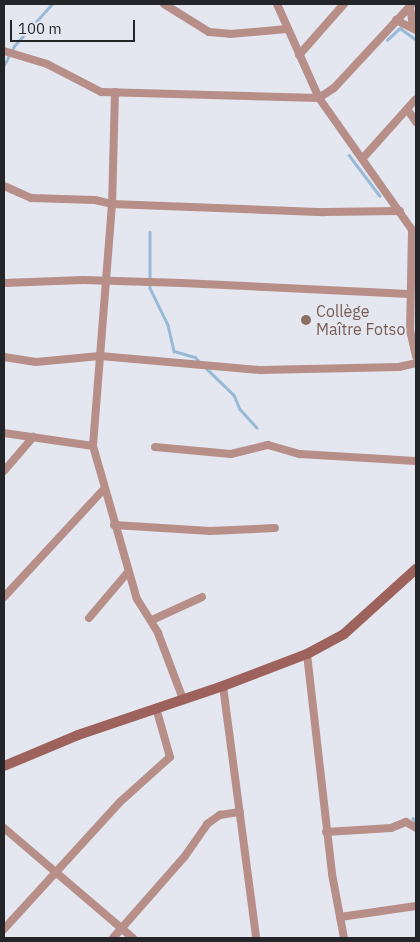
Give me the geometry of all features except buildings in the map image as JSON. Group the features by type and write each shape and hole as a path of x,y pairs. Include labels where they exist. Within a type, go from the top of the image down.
{"main road":[{"path":"4,766 37,751 223,686 307,654 344,634 416,569"}],"street":[{"path":"164,4 209,32 230,34 287,29"},
{"path":"277,4 319,98 414,229 409,294 410,330 416,356"},
{"path":"299,55 344,4"},
{"path":"4,51 48,64 94,91 319,98 334,88 411,5"},
{"path":"411,5 415,28"},
{"path":"396,20 415,28"},
{"path":"115,92 112,204 93,446 103,490 137,599 152,620 183,699"},
{"path":"362,158 416,99"},
{"path":"407,109 416,122"},
{"path":"4,186 31,198 95,200 112,204 324,212 400,211"},
{"path":"4,283 106,282 409,294"},
{"path":"4,357 36,362 100,356 261,370 399,367 416,363"},
{"path":"4,433 93,446"},
{"path":"4,471 33,437"},
{"path":"155,447 231,454 268,445 300,454 416,461"},
{"path":"4,597 103,490"},
{"path":"114,525 210,531 275,528"},
{"path":"89,618 128,572"},
{"path":"152,620 202,597"},
{"path":"307,654 326,832 344,938"},
{"path":"223,686 256,938"},
{"path":"4,929 120,802 170,757 156,708"},
{"path":"112,938 185,856 207,824 220,815 240,812"},
{"path":"326,832 391,828 406,822 416,828"},
{"path":"4,828 133,938"},
{"path":"340,917 416,906"}],"waterway":[{"path":"4,65 14,46 52,4"},
{"path":"387,40 400,28 415,39"},
{"path":"349,155 380,196"},
{"path":"150,232 150,288 168,325 174,351 195,357 201,363"},
{"path":"205,367 234,395 240,409 257,428"},
{"path":"413,818 416,824"}],"place":[{"name":"Collège Maître Fotso","path":"306,320"}]}
